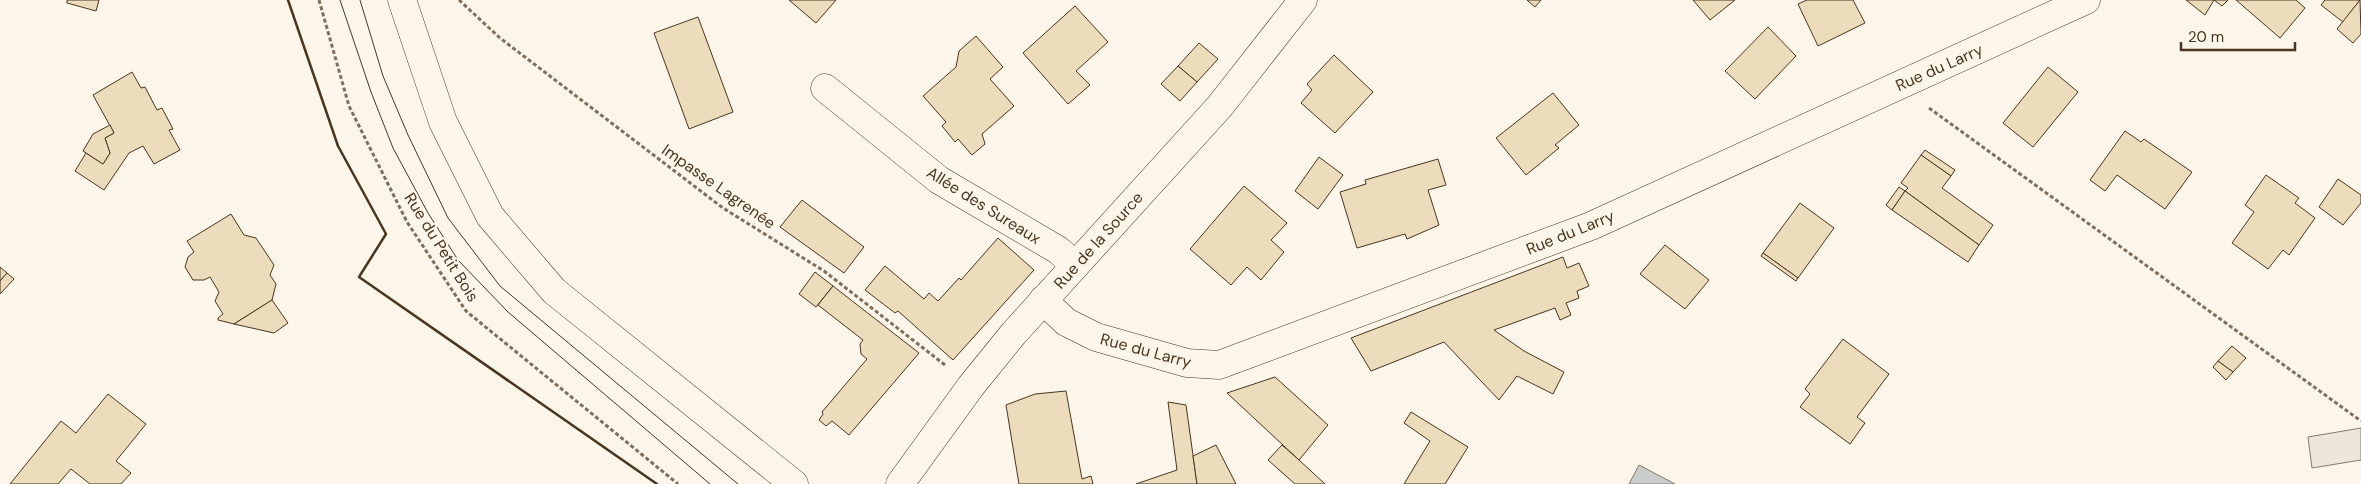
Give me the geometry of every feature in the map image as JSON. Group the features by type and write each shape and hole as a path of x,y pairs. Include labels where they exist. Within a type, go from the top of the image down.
{"street":[{"path":"402,0 442,122 490,216 554,291 794,484"},
{"name":"Rue de la Source","path":"900,484 971,386 1043,300 1220,106 1303,0"},
{"name":"Rue du Larry","path":"1043,300 1066,322 1096,337 1188,363 1219,365 1591,226 2086,0"},
{"name":"Allée des Sureaux","path":"825,88 939,180 1029,235 1058,250 1075,265"}],"path":[{"name":"Rue du Petit Bois","path":"319,0 348,106 407,222 466,311 678,484"},
{"name":"Impasse Lagrenée","path":"459,0 500,38 723,208 824,271 971,386"},
{"path":"1898,85 2361,421"}],"shaded area":[{"path":"2361,428 2361,460 2312,468 2308,437"},
{"path":"1639,465 1675,484 1629,484"}],"building":[{"path":"67,0 99,0 96,11 67,3"},
{"path":"789,0 836,0 816,23"},
{"path":"1527,0 1541,0 1535,7"},
{"path":"1693,0 1735,0 1710,20"},
{"path":"1807,0 1853,0 1865,23 1818,46 1798,4"},
{"path":"2186,0 2214,0 2205,15"},
{"path":"2214,0 2228,0 2222,6"},
{"path":"2236,0 2296,0 2305,8 2280,38"},
{"path":"2325,0 2360,0 2343,22 2321,5"},
{"path":"2360,0 2361,34 2353,43 2337,29"},
{"path":"1075,6 1108,42 1076,71 1090,85 1068,104 1023,53"},
{"path":"698,17 733,112 689,129 654,33"},
{"path":"1768,27 1796,56 1755,99 1725,71"},
{"path":"976,36 1003,67 990,79 1014,106 982,134 985,144 972,155 958,139 955,142 942,126 946,122 923,96 956,67 959,51"},
{"path":"1199,43 1218,59 1197,82 1178,66"},
{"path":"1334,55 1373,92 1335,133 1301,103 1312,90 1307,84"},
{"path":"1178,66 1197,82 1180,101 1161,84"},
{"path":"2048,67 2078,92 2033,147 2003,123"},
{"path":"132,72 141,88 145,87 157,110 162,108 173,129 169,130 180,150 154,164 143,146 129,153 104,190 75,171 86,153 103,164 110,153 105,138 114,133 93,95"},
{"path":"1553,93 1579,125 1555,145 1559,148 1526,175 1496,138"},
{"path":"110,125 114,133 105,138 110,153 103,164 83,151 93,134"},
{"path":"2125,131 2141,142 2144,139 2192,172 2165,209 2117,175 2105,191 2090,180"},
{"path":"1925,150 1955,170 1951,176 1921,155"},
{"path":"1921,155 1951,176 1942,188 1993,225 1979,245 1905,191 1908,188 1901,183"},
{"path":"1319,157 1343,175 1318,209 1295,191"},
{"path":"1438,159 1446,185 1428,190 1439,225 1407,239 1405,234 1357,248 1340,192 1366,184 1365,180"},
{"path":"2266,175 2299,198 2295,203 2315,218 2289,255 2283,250 2268,269 2232,243 2254,212 2245,205"},
{"path":"2338,179 2361,195 2361,203 2343,225 2319,207"},
{"path":"1244,186 1287,223 1271,240 1284,252 1261,280 1247,267 1231,285 1190,249"},
{"path":"1899,187 1905,191 1892,210 1886,205"},
{"path":"1905,191 1979,245 1968,262 1892,210"},
{"path":"802,200 864,247 844,273 780,227"},
{"path":"1800,203 1834,228 1798,278 1763,253"},
{"path":"231,214 244,235 256,238 274,265 270,275 276,284 272,300 234,324 218,320 223,314 215,301 219,292 210,277 204,280 193,280 185,267 188,257 194,252 187,241"},
{"path":"998,238 1034,270 953,360 898,311 895,313 865,290 885,266 924,299 929,293 938,301 959,278 961,280"},
{"path":"1665,245 1709,280 1685,309 1640,274"},
{"path":"1763,253 1798,278 1796,281 1761,256"},
{"path":"1563,257 1567,268 1579,263 1589,286 1577,291 1579,298 1566,303 1571,315 1560,320 1555,308 1494,330 1524,351 1564,372 1553,394 1517,376 1499,400 1444,342 1371,371 1351,338"},
{"path":"0,267 7,273 0,281"},
{"path":"815,272 833,286 816,307 799,294"},
{"path":"7,273 14,279 0,294 0,281"},
{"path":"833,286 919,353 849,435 832,421 826,426 819,420 823,414 822,412 867,359 861,354 860,344 863,340 818,305"},
{"path":"272,300 288,323 274,333 234,324"},
{"path":"1843,339 1889,374 1857,417 1865,423 1850,444 1800,407 1810,394 1805,389"},
{"path":"2232,346 2246,358 2233,372 2218,361"},
{"path":"2218,361 2233,372 2226,380 2213,367"},
{"path":"1275,377 1328,425 1299,460 1227,393"},
{"path":"1066,391 1082,479 1091,476 1093,484 1019,484 1006,405 1035,394"},
{"path":"108,394 146,424 116,461 131,473 121,484 90,484 71,469 58,484 10,484 61,421 76,433"},
{"path":"1168,402 1186,405 1197,484 1136,484 1177,470"},
{"path":"1411,412 1468,447 1445,484 1404,484 1430,441 1404,423"},
{"path":"1216,445 1236,484 1197,484 1193,456"},
{"path":"1282,445 1325,484 1295,484 1268,460"}],"tram line":[{"path":"340,0 371,92 393,148 428,213 458,260 508,312 710,484"},
{"path":"360,0 383,76 408,135 448,218 500,286 738,484"}],"wall":[{"path":"288,0 338,146 386,234 359,277 657,484"}]}
